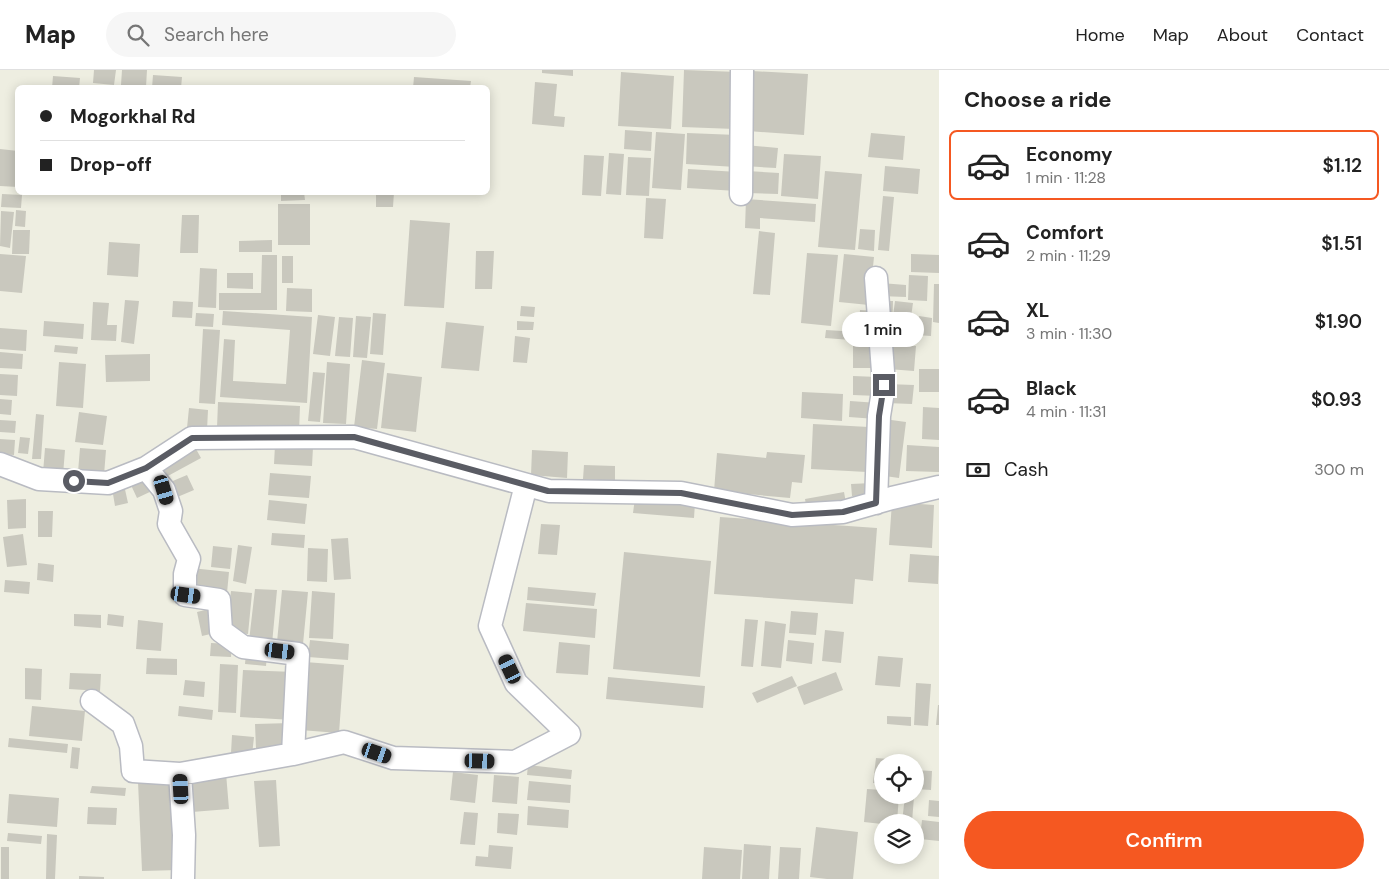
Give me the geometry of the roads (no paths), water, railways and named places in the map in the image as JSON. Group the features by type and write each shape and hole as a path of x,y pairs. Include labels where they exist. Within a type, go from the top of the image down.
{"street":[{"path":"741,194 742,70"},
{"path":"876,278 884,385 879,416 876,503"},
{"path":"0,464 39,479 108,483 146,468 192,438 354,437 548,491 681,493 792,515 843,512 939,487"},
{"path":"146,468 164,490 170,511 169,524 189,558 185,574 186,595 219,600 221,631 243,647 298,654 293,754"},
{"path":"92,701 123,724 131,746 132,771 180,774 293,754 344,742 393,758 515,762 569,734 516,683 490,626 526,485"},
{"path":"180,774 184,835 183,879"}]}
